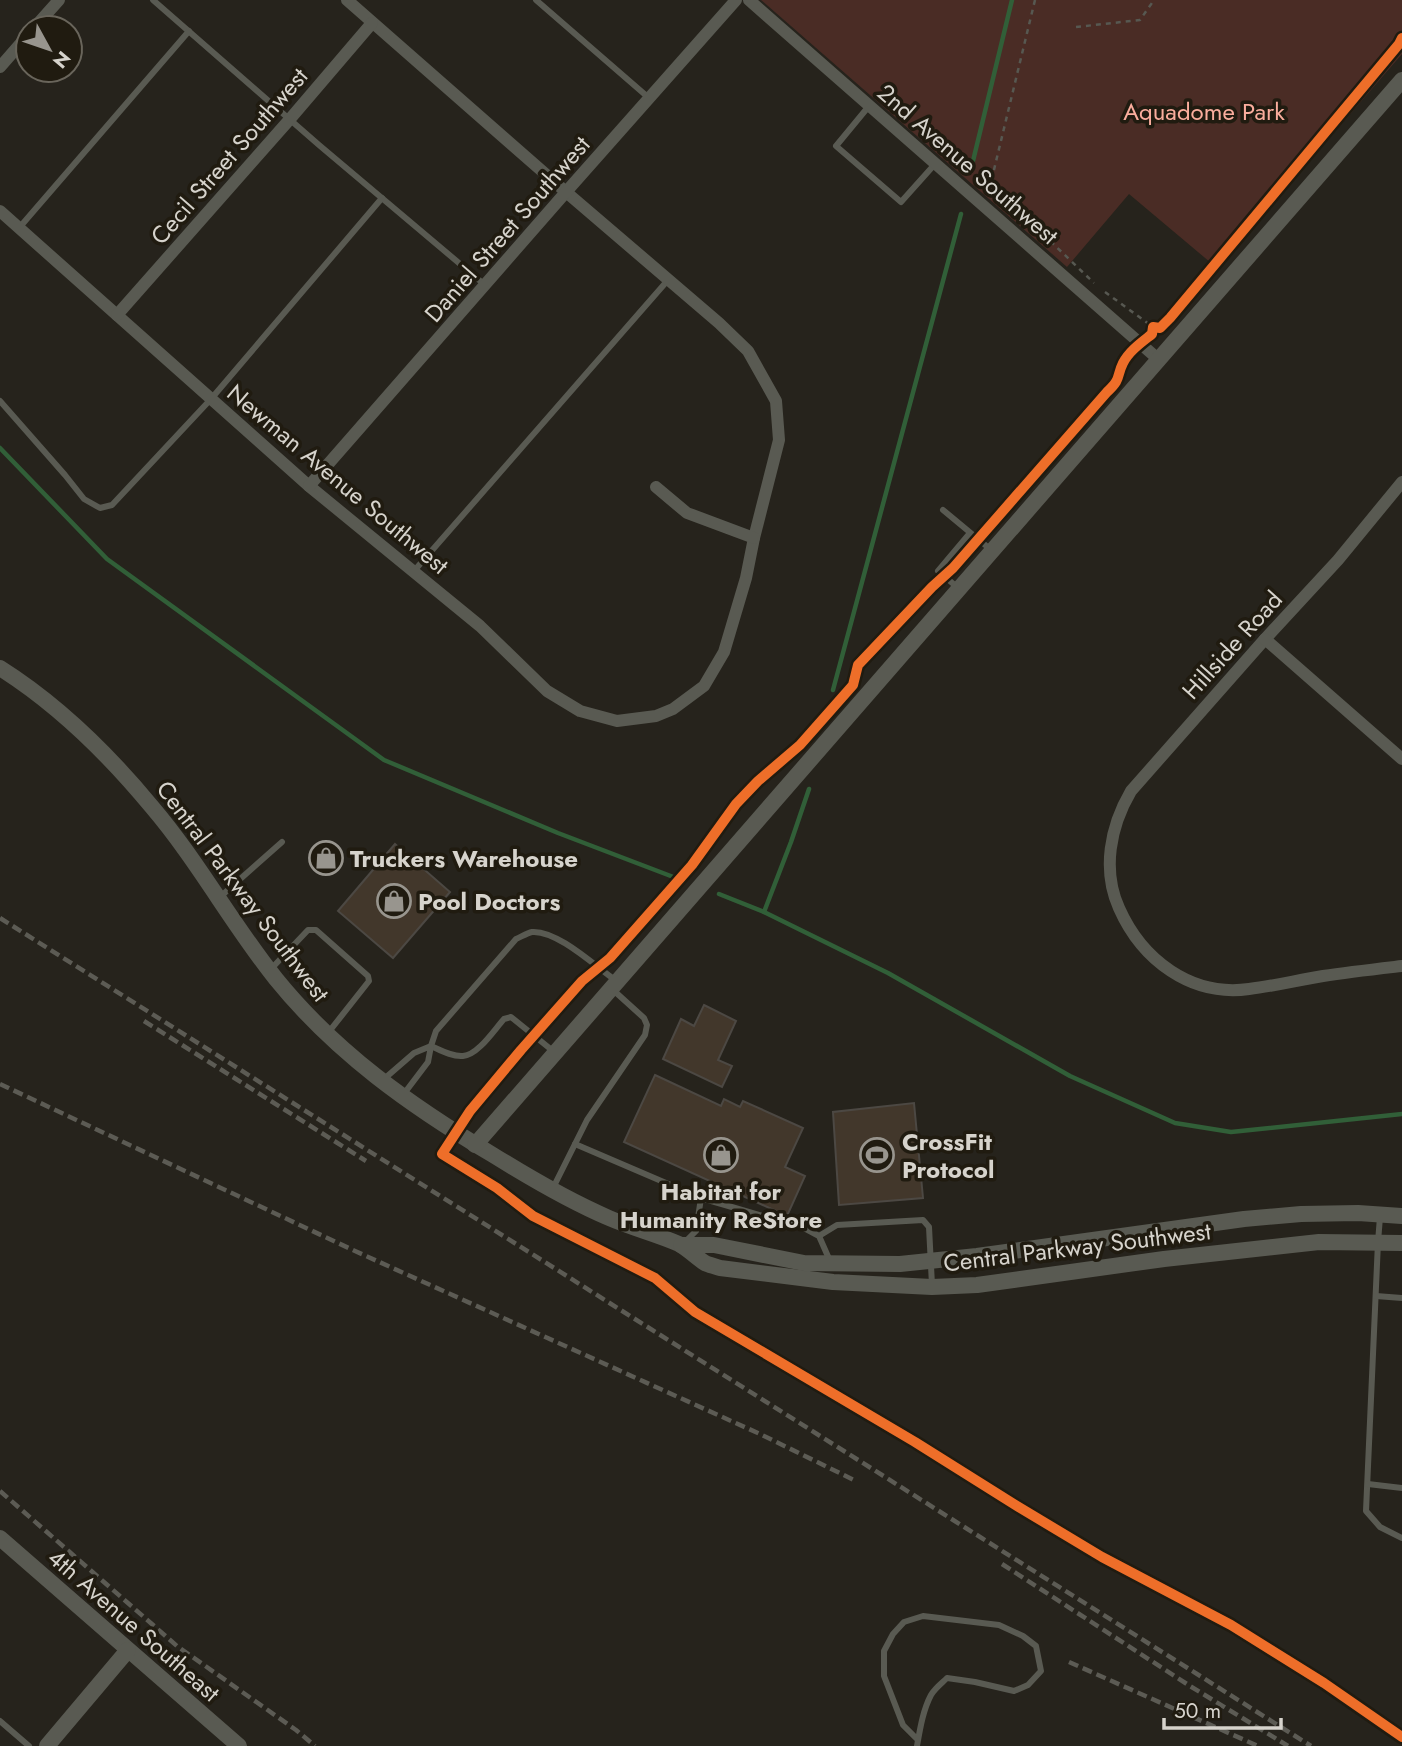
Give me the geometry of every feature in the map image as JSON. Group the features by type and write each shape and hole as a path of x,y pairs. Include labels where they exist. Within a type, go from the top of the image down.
{"street":[{"path":"46,14 59,0"},
{"path":"347,0 748,351 776,401 779,440 754,538 687,513 656,487"},
{"name":"Daniel Street Southwest","path":"309,486 736,0"},
{"name":"2nd Avenue Southwest","path":"749,0 1158,359"},
{"name":"Cecil Street Southwest","path":"117,315 372,23"},
{"path":"0,67 14,51"},
{"path":"475,1145 1402,80"},
{"name":"Newman Avenue Southwest","path":"0,211 309,486 480,626 547,691 580,711 617,721 656,716 673,709 704,686 724,652 746,578 754,538"},
{"name":"Hillside Road","path":"1402,482 1338,560 1131,791 1121,808 1115,827 1110,865 1116,902 1129,928 1146,951 1160,964 1193,983 1212,989 1249,989 1402,966"},
{"path":"1265,639 1402,759"},
{"name":"Central Parkway Southwest","path":"0,668 57,711 118,768 153,808 269,970 304,1012 349,1055 402,1097 475,1145 552,1190 608,1218 681,1245 706,1264 833,1282 932,1287 977,1285 1164,1259 1319,1242 1402,1243"},
{"name":"Central Parkway Southwest","path":"681,1245 714,1245 804,1263 900,1264 1244,1219 1301,1214 1402,1216"},
{"name":"4th Avenue Southeast","path":"0,1538 239,1746"},
{"path":"47,1746 128,1650"}],"lane":[{"path":"153,0 485,285"},
{"path":"536,0 649,98"},
{"path":"19,228 189,31"},
{"path":"869,106 836,146 901,202 935,164"},
{"path":"0,401 84,499 100,508 112,505 211,399 382,198"},
{"path":"413,572 668,280"},
{"path":"943,510 992,551"},
{"path":"958,589 938,571 970,533"},
{"path":"218,899 282,842"},
{"path":"269,970 308,930 316,930 368,975 369,981 328,1034"},
{"path":"402,1097 428,1062 436,1031 516,939 531,932 550,936 568,945 613,985 644,1018 647,1025 645,1035 587,1120 552,1190"},
{"path":"382,1081 414,1054 431,1046 450,1054 463,1056 475,1053 504,1019 511,1017 555,1052"},
{"path":"575,1144 701,1198 804,1228 820,1236 832,1264"},
{"path":"681,1245 696,1231 701,1198"},
{"path":"1381,1215 1366,1511 1380,1527 1402,1538"},
{"path":"820,1236 836,1225 923,1220 929,1227 932,1287"},
{"path":"1376,1296 1402,1298"},
{"path":"1368,1484 1402,1488"},
{"path":"923,1616 999,1625 1023,1636 1036,1646 1041,1671 1028,1685 1014,1691 947,1678 932,1692 917,1743 903,1725 884,1676 884,1651 893,1634 904,1622 923,1616"},
{"path":"0,1721 29,1746"}],"path":[{"path":"1035,0 992,178 998,190 1101,289 1152,331 1165,323"},
{"path":"1076,27 1140,20 1154,0"}],"green space":[{"name":"Aquadome Park","path":"761,0 1402,0 1402,54 1217,268 1129,194 1067,267"}],"building":[{"name":"Pool Doctors","path":"395,844 450,892 393,958 338,911"},
{"path":"704,1005 736,1021 718,1060 732,1066 722,1087 663,1059 681,1019 694,1026"},
{"name":"Habitat for Humanity ReStore","path":"655,1075 721,1106 724,1099 740,1107 743,1101 803,1128 785,1167 805,1176 787,1216 624,1142"},
{"name":"CrossFit Protocol","path":"914,1103 923,1198 839,1205 833,1112"}],"waterway":[{"path":"973,161 1012,0"},
{"path":"833,690 961,214"},
{"path":"0,448 107,559 384,760 558,833 676,878"},
{"path":"764,912 809,789"},
{"path":"719,894 764,912 888,973 1070,1076 1175,1123 1231,1132 1402,1114"}],"railway":[{"path":"0,918 1311,1746"},
{"path":"144,1021 366,1161"},
{"path":"0,1084 355,1251 760,1434 856,1481"},
{"path":"0,1491 177,1646 315,1746"},
{"path":"1002,1564 1288,1746"},
{"path":"1069,1662 1258,1746"}],"cycle path":[{"path":"1402,38 1170,318 1160,328 1153,327 1152,334 1129,355 1112,387 953,568 858,665 853,685 800,745 736,804 692,865 610,958 582,981 521,1050 470,1111 442,1154 497,1188 533,1216 655,1278 695,1312 1102,1557 1231,1625 1324,1683 1402,1737"}],"place":[{"name":"Truckers Warehouse","path":"326,858"},
{"name":"Pool Doctors","path":"394,901"},
{"name":"Habitat for Humanity ReStore","path":"721,1155"},
{"name":"CrossFit Protocol","path":"877,1155"}]}
